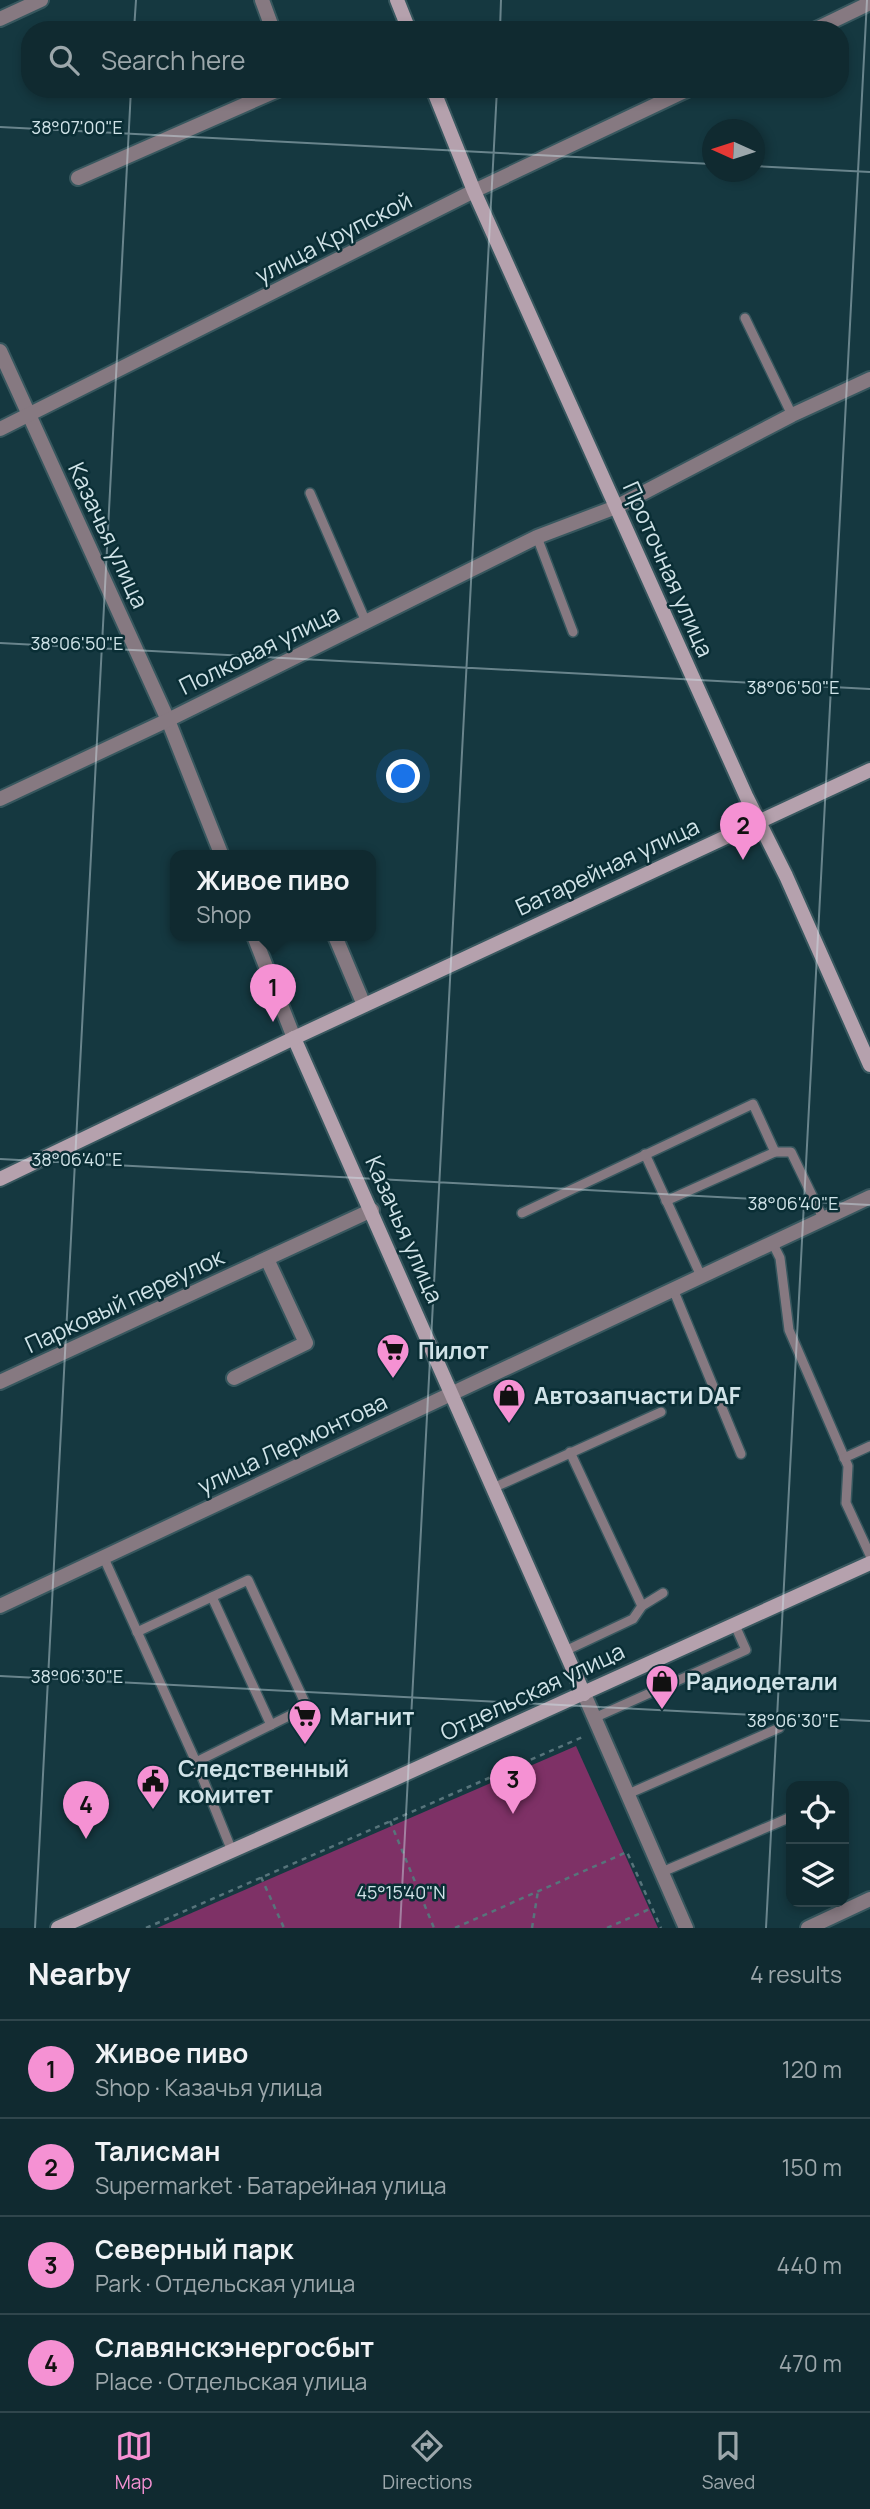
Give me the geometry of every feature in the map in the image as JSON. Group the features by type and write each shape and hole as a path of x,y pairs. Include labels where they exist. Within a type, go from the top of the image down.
{"street":[{"path":"0,19 41,0"},
{"path":"262,0 270,21"},
{"path":"397,0 405,21"},
{"path":"833,21 870,3"},
{"path":"78,178 260,98"},
{"name":"Проточная улица","path":"437,98 474,191 870,1065"},
{"name":"улица Крупской","path":"0,429 474,191 670,98"},
{"name":"Казачья улица","path":"0,351 168,720 220,850"},
{"name":"Полковая улица","path":"0,799 168,720 537,537 616,507 792,415 870,379"},
{"name":"Батарейная улица","path":"0,1179 364,1005 870,769"},
{"name":"Казачья улица","path":"256,941 294,1038 584,1694"},
{"path":"337,941 364,1005"},
{"name":"улица Лермонтова","path":"0,1606 870,1198"},
{"name":"Парковый переулок","path":"0,1382 372,1210"},
{"path":"234,1378 306,1343 267,1259"},
{"name":"Отдельская улица","path":"58,1928 584,1694 870,1563"},
{"path":"584,1694 686,1928"},
{"path":"808,1928 870,1899"}],"lane":[{"path":"745,318 792,415"},
{"path":"310,494 366,621"},
{"path":"537,537 573,632"},
{"path":"522,1213 753,1104 775,1152"},
{"path":"666,1201 775,1152 792,1152 823,1218"},
{"path":"645,1154 701,1276"},
{"path":"772,1242 780,1258 789,1330 848,1466 846,1503 870,1555"},
{"path":"673,1289 741,1454"},
{"path":"493,1488 661,1412"},
{"path":"844,1458 870,1446"},
{"path":"570,1452 642,1606"},
{"path":"103,1556 196,1762 232,1851"},
{"path":"137,1632 248,1580 307,1707 196,1762"},
{"path":"565,1651 633,1619 642,1606 663,1593"},
{"path":"212,1597 271,1725"},
{"path":"597,1724 746,1650 734,1623"},
{"path":"628,1794 779,1728"},
{"path":"662,1872 786,1819"}],"path":[{"path":"149,1928 390,1821 597,1724"},
{"path":"390,1821 435,1928"},
{"path":"455,1928 627,1852 661,1928"},
{"path":"261,1877 284,1928"},
{"path":"532,1927 538,1891"},
{"path":"607,1928 652,1908"}],"shaded area":[{"path":"576,1746 658,1928 157,1928"}],"place":[{"name":"Талисман","path":"743,860"},
{"name":"Живое пиво","path":"273,1022"},
{"name":"Пилот","path":"393,1380"},
{"name":"Автозапчасти DAF","path":"509,1425"},
{"name":"Радиодетали","path":"662,1711"},
{"name":"Магнит","path":"305,1746"},
{"name":"Следственный комитет","path":"153,1811"},
{"name":"Северный парк","path":"513,1814"},
{"name":"Славянскэнергосбыт","path":"86,1839"}]}
